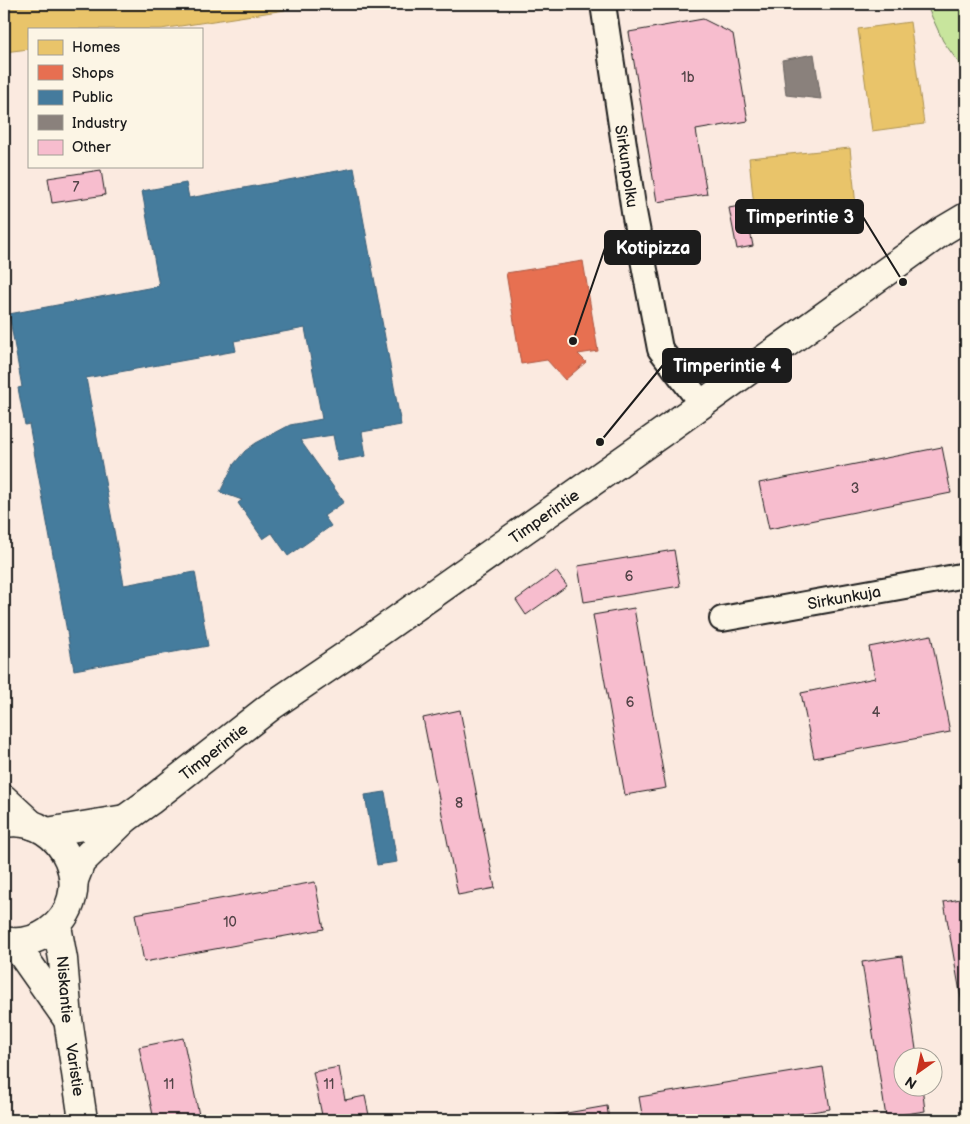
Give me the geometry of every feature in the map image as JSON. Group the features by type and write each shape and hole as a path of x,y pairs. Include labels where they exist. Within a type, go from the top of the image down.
{"street":[{"name":"Sirkunpolku","path":"604,4 634,212 660,349 701,403"},
{"name":"Timperintie","path":"74,880 81,862 125,819 150,802 270,707 378,633 944,230 966,217"},
{"name":"Sirkunkuja","path":"722,619 966,575"},
{"path":"4,799 61,845 70,862 74,880 72,898 66,914 57,926 42,936 28,941 9,942"},
{"name":"Timperintie","path":"4,823 13,822 40,828 125,819"},
{"name":"Niskantie","path":"57,926 63,960 68,1019"},
{"name":"Niskantie","path":"9,942 68,1019"},
{"name":"Varistie","path":"68,1019 83,1120"}],"green space":[{"path":"926,4 966,4 966,73 943,41"}],"building: Homes":[{"path":"35,4 284,4 285,10 168,28 28,28 28,49 4,52 4,9"},
{"path":"910,22 924,124 872,131 858,29"},
{"path":"850,148 856,206 755,217 749,158"}],"building: Shops":[{"path":"583,261 598,351 578,354 586,362 565,380 547,360 521,364 506,273"}],"building: Public":[{"path":"354,168 401,425 362,432 366,456 338,461 333,435 300,440 344,502 324,516 331,526 288,556 272,533 263,539 238,503 242,500 220,492 234,464 245,451 256,443 290,425 322,419 305,328 234,341 236,351 86,378 124,585 195,572 208,646 74,670 29,424 25,425 18,388 22,387 9,314 159,286 142,191 186,183 189,198"},
{"path":"385,792 397,862 377,865 365,795"}],"building: Industry":[{"path":"814,54 821,99 786,95 782,60"}],"building: Other":[{"path":"703,19 733,34 748,121 696,130 707,194 657,202 629,32"},
{"path":"101,170 105,195 52,203 48,178"},
{"path":"745,205 753,246 737,249 729,208"},
{"path":"942,447 951,493 769,529 759,483"},
{"path":"674,550 680,586 584,602 578,566"},
{"path":"556,571 567,586 526,615 516,600"},
{"path":"634,608 666,788 625,795 593,615"},
{"path":"931,635 950,732 814,758 801,693 875,678 869,647"},
{"path":"460,710 495,888 458,895 423,718"},
{"path":"315,882 324,929 144,962 135,914"},
{"path":"966,898 966,1026 944,902"},
{"path":"902,956 916,1046 892,1046 892,1096 923,1096 925,1111 886,1117 862,962"},
{"path":"183,1038 200,1120 154,1120 139,1047"},
{"path":"339,1067 345,1100 365,1096 370,1120 323,1120 313,1072"},
{"path":"823,1067 830,1109 761,1120 643,1120 639,1097"},
{"path":"607,1106 609,1120 527,1120"}],"place":[{"name":"Timperintie 3","path":"903,282"},
{"name":"Kotipizza","path":"573,341"},
{"name":"Timperintie 4","path":"600,442"}]}
